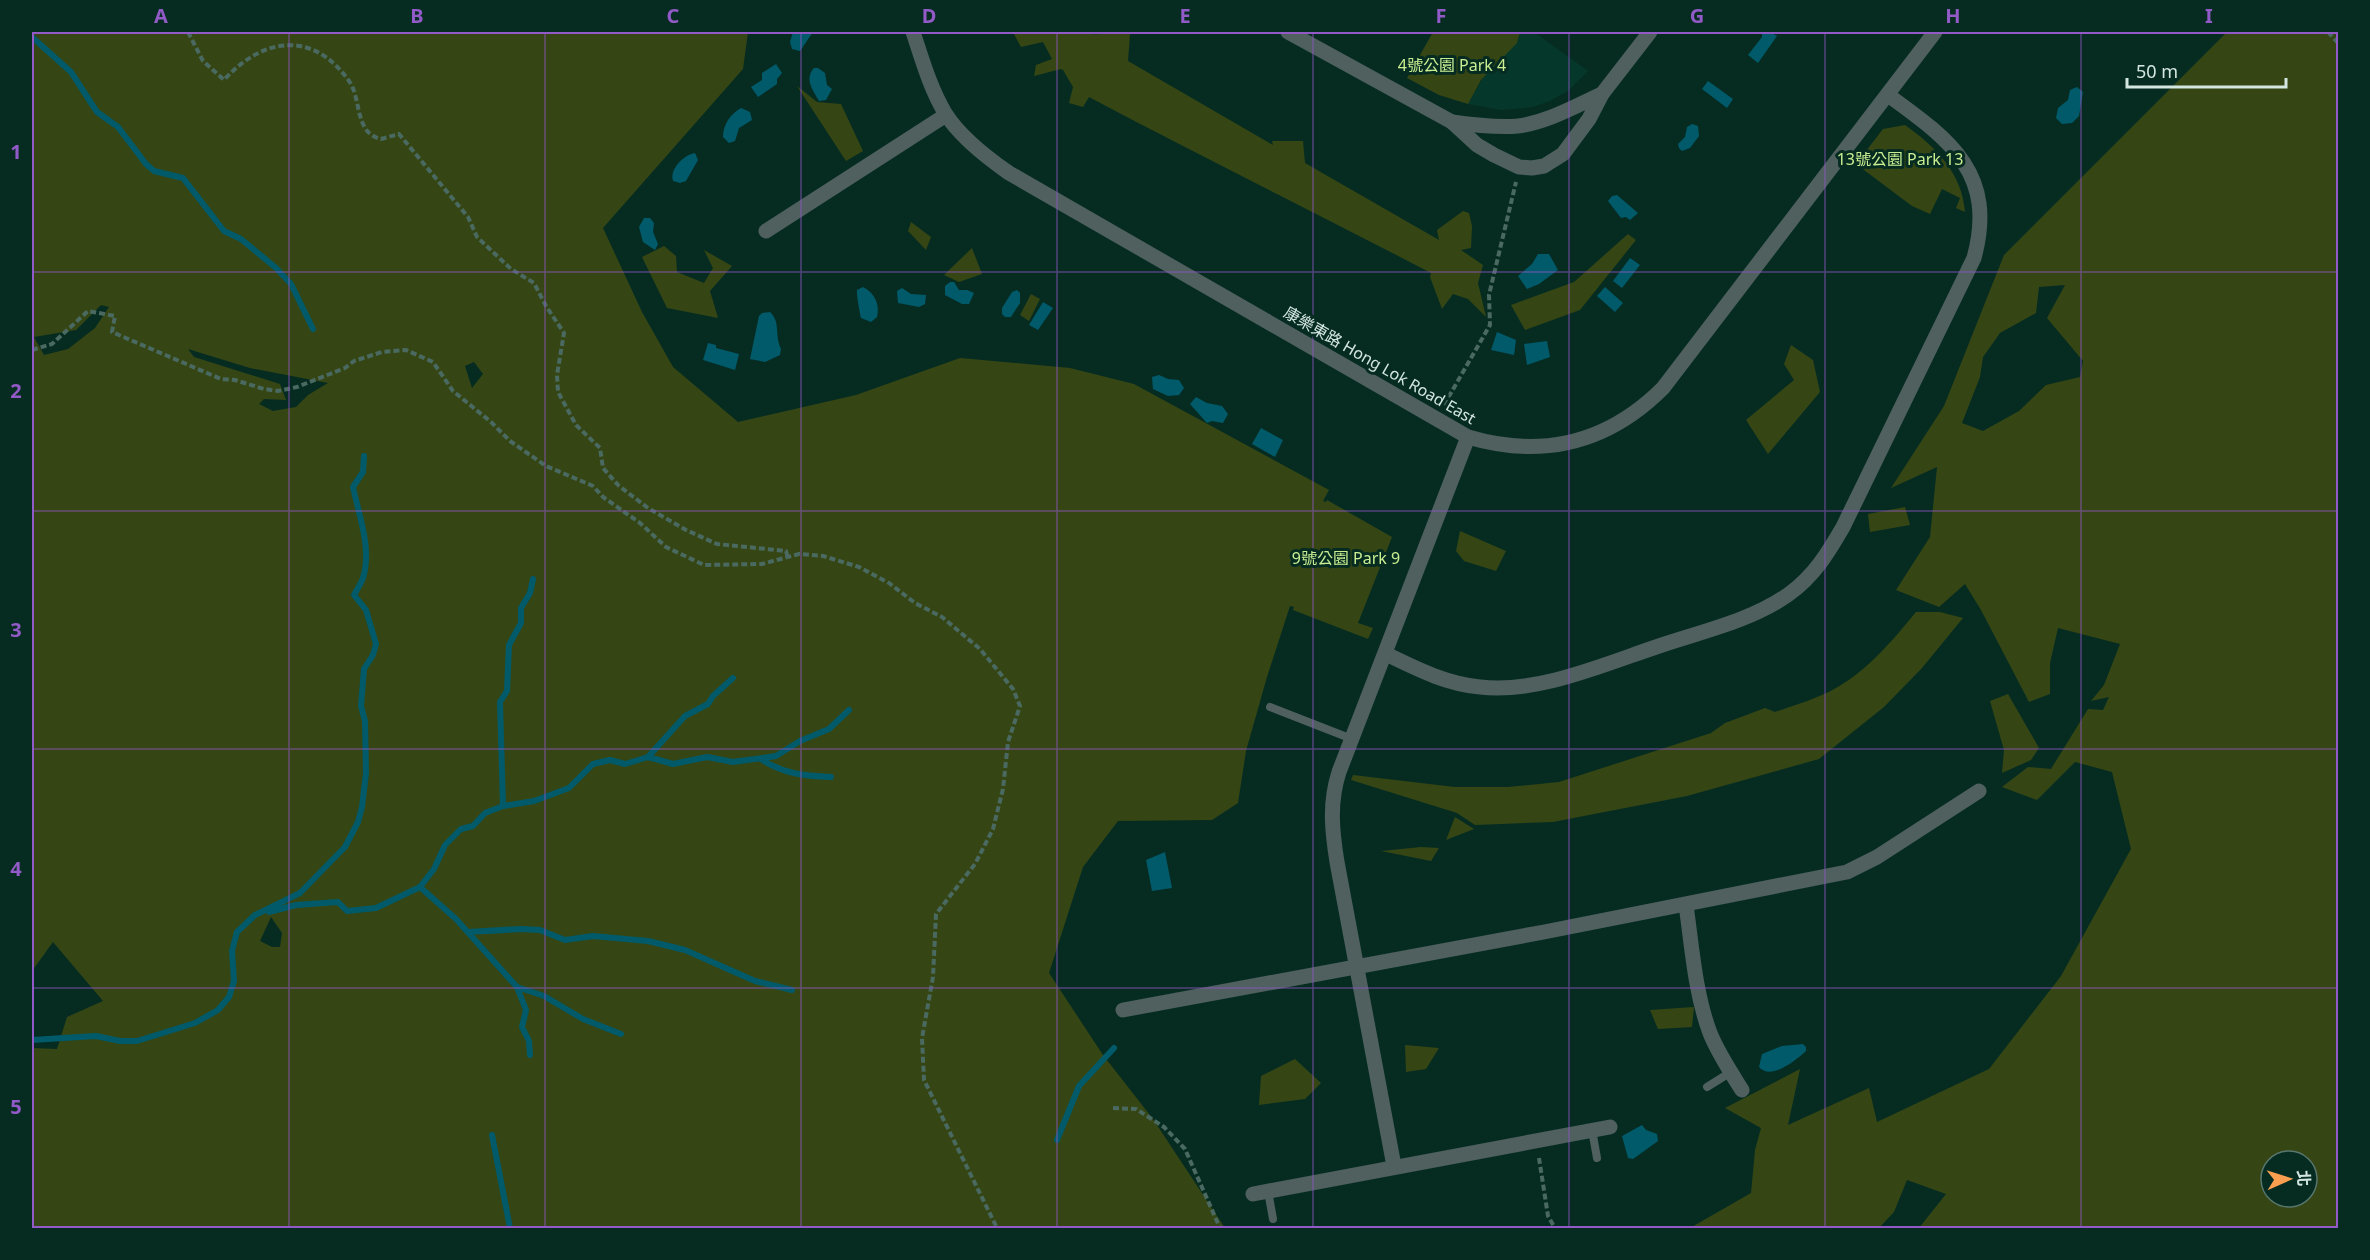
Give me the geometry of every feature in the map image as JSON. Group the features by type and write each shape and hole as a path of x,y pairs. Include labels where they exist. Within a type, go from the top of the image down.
{"street":[{"name":"康樂東路 Hong Lok Road East","path":"914,32 935,92 946,115 987,158 1009,173 1468,437 1519,446 1567,443 1584,439 1615,426 1647,404 1679,369 1935,32"},
{"path":"1288,32 1452,122 1477,145 1519,167 1544,166 1563,154 1583,129 1602,94 1650,32"},
{"path":"1452,122 1479,126 1518,126 1537,122 1602,94"},
{"path":"1386,654 1430,675 1456,684 1482,688 1529,685 1587,669 1744,617 1787,595 1807,579 1821,563 1843,527 1974,258 1979,242 1980,202 1970,174 1948,142 1935,129 1888,95"},
{"path":"766,231 946,115"},
{"path":"1394,1166 1355,965 1332,829 1334,787 1468,437"},
{"path":"1123,1010 1847,872 1877,857 1979,790"},
{"path":"1686,904 1705,1015 1717,1047 1742,1090"},
{"path":"1261,1192 1610,1127"}],"lane":[{"path":"1270,708 1352,739"},
{"path":"1707,1087 1731,1072"},
{"path":"1592,1130 1597,1158"},
{"path":"1261,1192 1273,1219"}],"path":[{"path":"188,32 203,61 224,80 241,64 268,49 284,44 308,47 329,61 350,83 357,100 362,124 367,132 381,139 399,134 413,148 468,217 477,237 511,269 534,282 546,306 564,333 557,375 558,392 576,425 600,448 603,468 619,486 648,508 686,530 717,544 786,551 788,558"},
{"path":"2328,32 2338,43"},
{"path":"1436,419 1490,325 1489,295 1519,167"},
{"path":"32,350 52,344 88,311 115,316 112,332 143,347 221,379 235,380 278,391 297,387 382,352 406,350 433,362 453,391 510,441 546,466 593,486 603,497 640,523 666,546 704,565 762,564 800,554 823,556 859,567 889,583 915,603 958,628 1000,672 1020,706 1008,742 1003,789 993,829 975,864 936,914 933,977 922,1038 924,1080 997,1228"},
{"path":"1113,1108 1136,1109 1164,1127 1185,1149 1220,1228"},
{"path":"1536,1140 1548,1216 1553,1228"}],"shaded area":[{"path":"1509,32 1534,32 1588,71 1568,91 1533,107 1501,110 1468,104"}],"green space":[{"name":"9號公園 Park 9","path":"32,32 748,32 743,69 603,228 642,312 673,367 738,422 856,395 960,358 1070,368 1134,384 1329,490 1323,501 1327,500 1392,537 1358,623 1373,628 1368,639 1293,610 1294,607 1290,606 1246,751 1238,803 1212,820 1118,821 1083,867 1049,973 1103,1055 1153,1119 1225,1228 32,1228 32,1048 57,1049 67,1017 103,1001 53,942 32,971","holes":["101,305 109,307 95,328 68,349 44,355 34,337 76,330","188,349 250,368 328,383 308,395 296,407 273,411 259,404 264,399 286,400 280,384 194,357","474,362 483,374 472,388 465,366","271,917 282,933 280,947 272,947 260,941"]},
{"path":"1023,32 1130,34 1128,61 1273,145 1272,141 1303,141 1305,163 1439,240 1437,230 1463,211 1469,213 1472,226 1471,248 1461,250 1483,265 1478,283 1486,317 1468,299 1453,294 1442,309 1430,277 1431,273 1089,97 1083,107 1069,103 1073,87 1063,70 1034,76 1036,65 1052,59 1043,42 1021,47 1014,34"},
{"name":"4號公園 Park 4","path":"1433,32 1520,32 1517,43 1481,80 1468,104 1439,95 1407,78"},
{"path":"2227,32 2338,32 2338,1228 1919,1228 1946,1194 1907,1180 1894,1212 1879,1228 1690,1228 1751,1193 1755,1150 1761,1128 1725,1108 1800,1069 1788,1125 1869,1088 1877,1122 1989,1069 2061,976 2131,849 2112,772 2075,762 2037,800 2002,787 2028,767 2051,769 2088,709 2103,710 2109,697 2091,701 2104,685 2120,644 2058,628 2050,663 2050,694 2029,702 1965,584 1939,607 1896,590 1930,537 1937,467 1891,488 1944,406 2004,255","holes":["2065,285 2047,318 2083,361 2080,377 2046,385 2019,411 1983,431 1962,423 1980,377 1983,357 2000,333 2036,313 2039,287"]},
{"path":"797,86 817,102 841,104 863,151 846,161"},
{"name":"13號公園 Park 13","path":"1905,125 1927,142 1946,162 1959,185 1965,212 1956,208 1960,198 1942,189 1930,214 1912,206 1856,164 1883,129"},
{"path":"911,222 931,237 926,250 908,231"},
{"path":"1628,234 1636,240 1580,310 1525,330 1511,305 1574,282"},
{"path":"664,246 676,256 677,272 704,283 713,268 704,250 732,266 710,291 718,318 667,308 642,257"},
{"path":"972,248 982,274 959,282 944,275"},
{"path":"1031,294 1040,299 1029,321 1020,315"},
{"path":"1791,345 1813,360 1820,392 1768,454 1746,420 1794,380 1784,364"},
{"path":"1905,507 1910,525 1870,532 1868,514"},
{"path":"1460,531 1506,551 1496,571 1464,561 1456,551"},
{"path":"1916,612 1940,612 1963,618 1922,668 1884,707 1819,759 1687,796 1553,822 1475,825 1457,813 1351,780 1353,775 1455,787 1508,787 1559,782 1711,733 1725,723 1765,708 1775,712 1829,692 1848,681 1869,663 1889,644"},
{"path":"2008,694 2039,748 2031,760 2002,773 2004,750 1990,701"},
{"path":"1455,817 1474,829 1446,840"},
{"path":"1421,847 1439,848 1431,861 1381,851"},
{"path":"1694,1007 1692,1027 1658,1029 1650,1010"},
{"path":"1405,1045 1439,1048 1426,1069 1406,1072"},
{"path":"1295,1059 1321,1083 1305,1099 1259,1105 1261,1076"}],"water":[{"path":"793,32 813,32 800,51 792,49 790,42"},
{"path":"1762,32 1770,32 1777,36 1758,63 1748,55 1762,37"},
{"path":"776,64 782,73 777,79 777,84 758,97 751,87 762,80 762,73"},
{"path":"814,68 825,73 827,85 832,89 826,100 819,101 810,84 811,72"},
{"path":"1708,81 1733,99 1727,108 1702,89"},
{"path":"2077,87 2083,92 2079,116 2072,123 2062,124 2056,118 2058,108 2068,100 2070,90"},
{"path":"741,108 750,112 752,120 739,128 735,141 729,143 723,137 724,128 730,117"},
{"path":"1692,124 1698,126 1699,136 1690,148 1682,151 1678,144 1685,137 1687,127"},
{"path":"695,153 698,160 686,181 680,183 673,181 673,172 678,163"},
{"path":"1617,195 1638,213 1630,220 1626,217 1621,218 1608,201 1612,196"},
{"path":"644,218 650,218 654,223 653,232 658,244 655,250 643,242 639,227"},
{"path":"1538,254 1549,254 1558,270 1539,284 1527,289 1518,276 1532,264"},
{"path":"1630,258 1640,265 1622,288 1613,281"},
{"path":"954,282 959,290 974,293 969,304 962,304 945,295 945,286"},
{"path":"863,287 871,293 877,304 877,317 871,322 860,316 857,290"},
{"path":"1605,287 1623,303 1615,312 1597,296"},
{"path":"902,288 911,294 926,295 925,304 919,307 898,303 897,291"},
{"path":"1017,290 1020,293 1020,303 1011,317 1005,317 1002,314 1002,308 1012,292"},
{"path":"1043,302 1053,308 1038,330 1029,325"},
{"path":"770,312 776,324 780,355 765,362 750,359 759,316"},
{"path":"1497,332 1516,340 1514,355 1491,350"},
{"path":"1547,341 1550,357 1527,365 1524,344"},
{"path":"708,343 716,345 716,348 739,354 735,370 703,360"},
{"path":"1159,375 1179,380 1184,388 1179,395 1168,396 1153,389 1152,377"},
{"path":"1196,397 1207,403 1222,406 1228,414 1223,423 1212,421 1207,423 1190,404"},
{"path":"1261,428 1283,440 1275,457 1252,444"},
{"path":"1165,852 1172,888 1152,891 1146,860"},
{"path":"1803,1044 1806,1051 1783,1068 1770,1072 1759,1067 1762,1054 1782,1046"},
{"path":"1642,1125 1646,1130 1657,1134 1658,1141 1633,1159 1628,1158 1622,1136"}],"waterway":[{"path":"32,37 71,72 97,112 118,127 146,164 154,171 183,178 224,231 241,239 276,268 291,284 313,329"},
{"path":"32,1040 96,1036 120,1041 137,1041 195,1023 218,1010 229,997 234,981 232,951 237,932 255,915 300,893 345,847 358,822 362,807 366,773 365,721 361,706 364,669 373,655 376,644 366,610 354,595 362,580 366,555 364,532 353,487 363,472 364,456"},
{"path":"503,806 500,702 507,691 509,645 521,623 521,608 530,593 533,579"},
{"path":"648,757 685,716 708,704 713,696 733,678"},
{"path":"269,912 296,905 338,902 347,911 376,908 420,887 434,869 445,845 461,829 473,826 485,813 503,806 534,801 569,788 593,764 610,760 625,764 648,757 673,764 707,757 733,762 776,756 800,741 829,729 849,710"},
{"path":"761,759 778,768 795,773 831,777"},
{"path":"420,887 456,919 517,987 544,996 583,1019 621,1034"},
{"path":"468,932 521,929 540,930 565,940 593,936 648,941 685,950 755,981 792,990"},
{"path":"517,987 526,1010 522,1027 529,1041 530,1055"},
{"path":"1057,1140 1079,1086 1114,1048"},
{"path":"492,1135 510,1228"}]}
